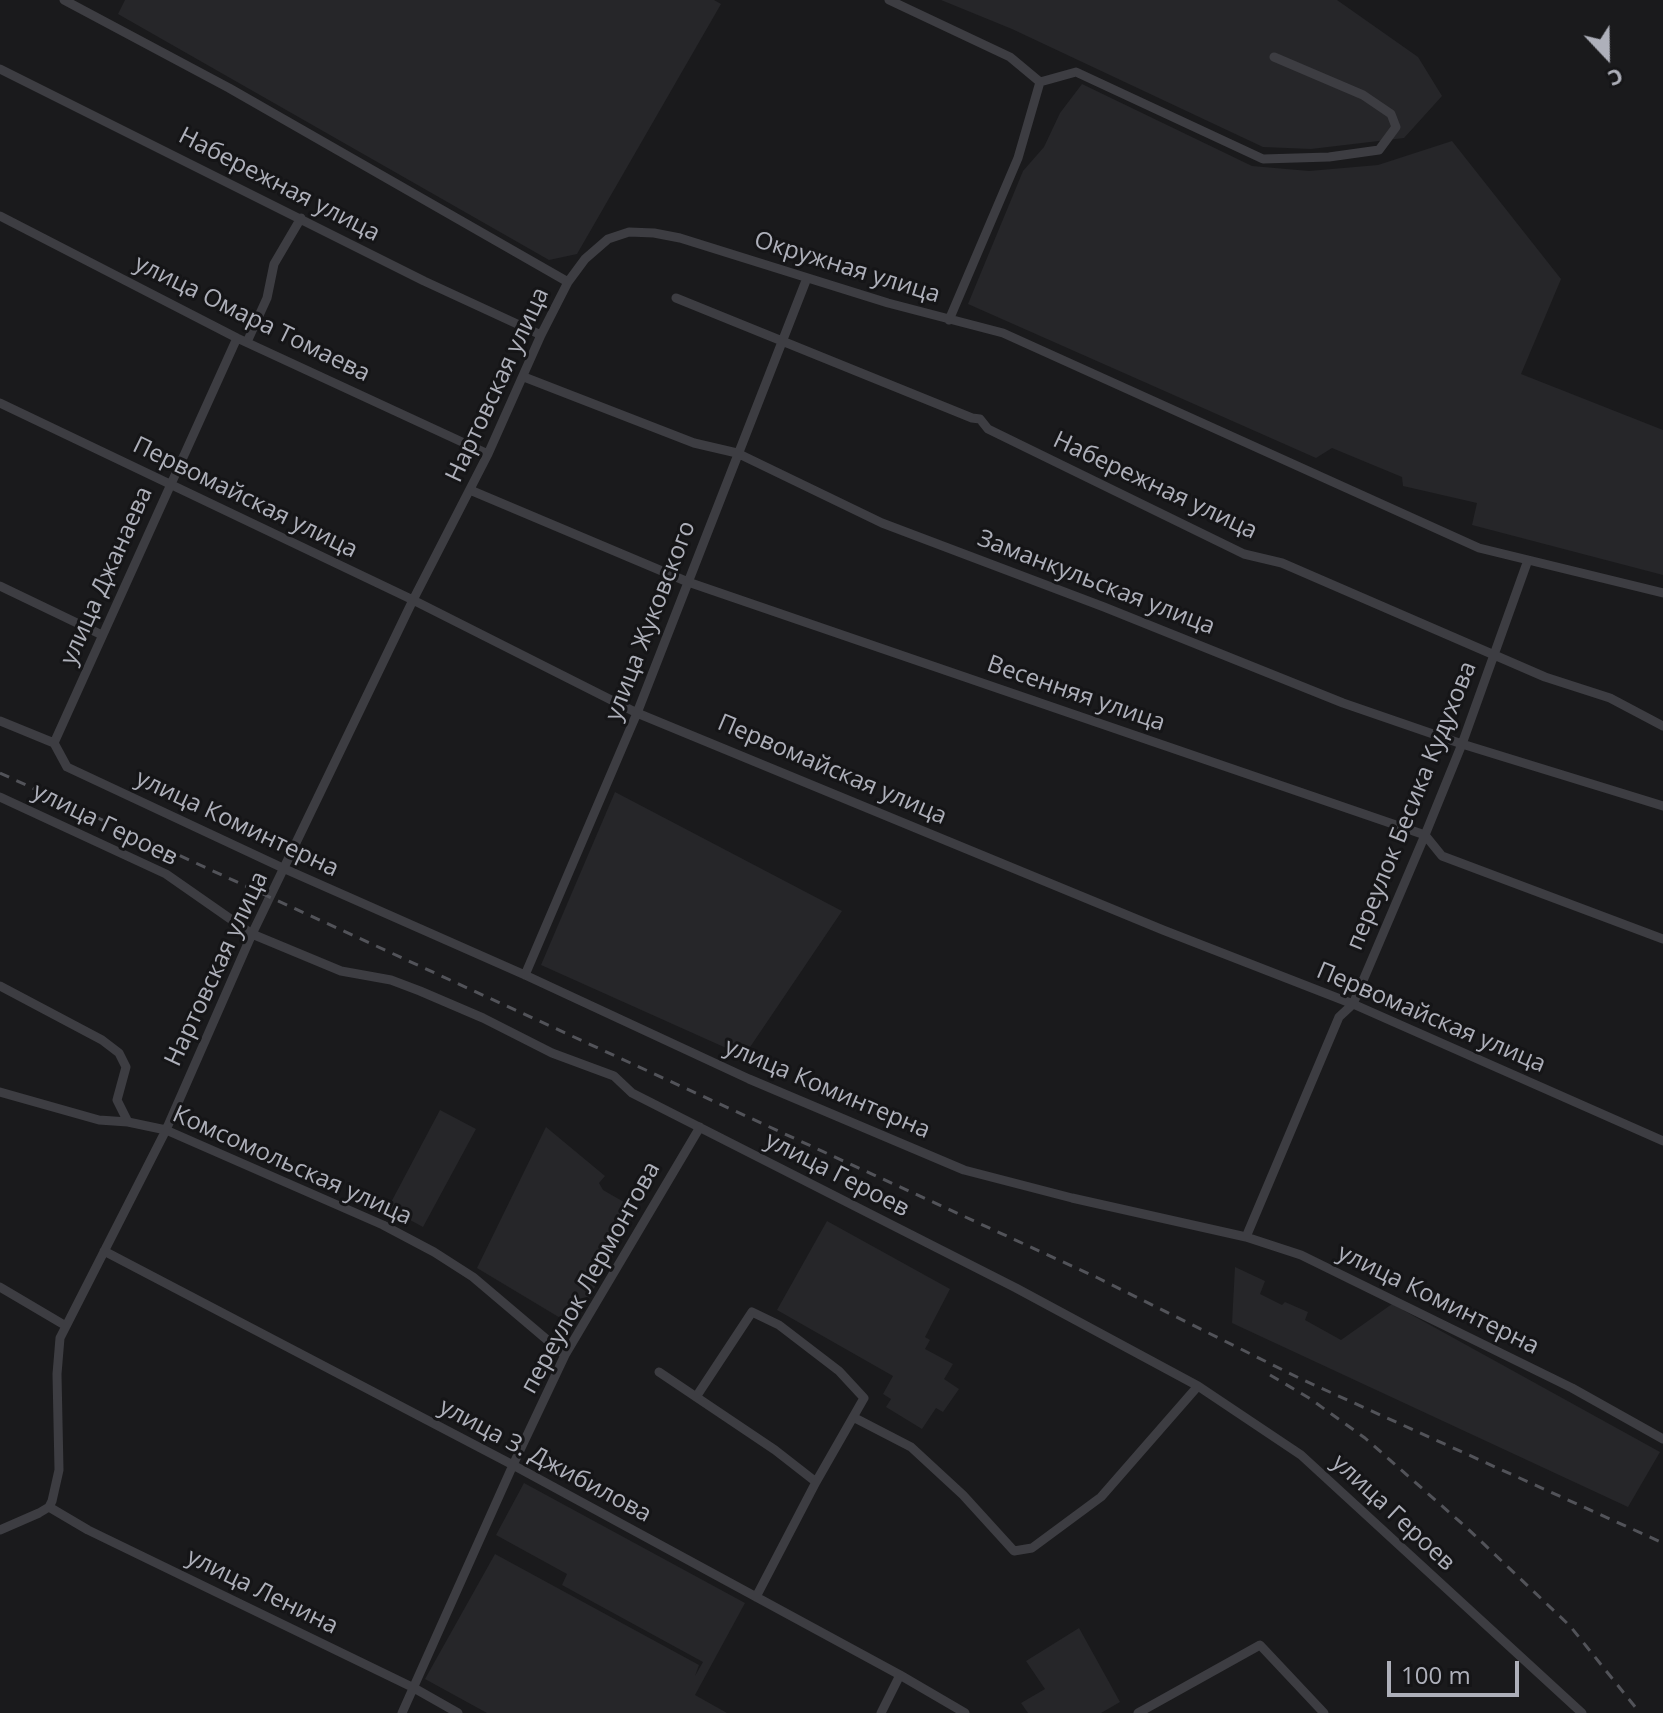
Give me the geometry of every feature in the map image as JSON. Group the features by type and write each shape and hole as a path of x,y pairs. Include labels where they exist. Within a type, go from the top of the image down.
{"street":[{"path":"64,0 229,88 568,282"},
{"path":"889,0 1010,57 1040,82"},
{"path":"1040,82 1076,72 1263,159 1329,157 1379,150 1396,127 1391,114 1363,95 1274,57"},
{"name":"Набережная улица","path":"0,69 424,281 541,335"},
{"path":"949,320 1018,158 1040,82"},
{"name":"улица Омара Томаева","path":"0,216 242,340 488,454"},
{"name":"улица Джанаева","path":"54,743 170,484 242,340 267,298 274,264 301,218"},
{"name":"Окружная улица","path":"568,282 595,248 608,239 629,232 680,238 949,320 1003,333 1479,548 1663,593"},
{"name":"улица Жуковского","path":"525,975 637,713 807,278"},
{"name":"Нартовская улица","path":"49,1507 59,1470 57,1365 60,1338 166,1130 252,934 413,600 488,454 568,282"},
{"name":"Набережная улица","path":"676,298 980,419 988,429 1244,554 1282,563 1545,677 1610,698 1663,726"},
{"name":"Заманкульская улица","path":"524,377 694,443 737,453 882,523 1091,602 1343,703 1462,744 1663,806"},
{"name":"Первомайская улица","path":"0,403 413,600 637,713 1163,930 1353,1004 1663,1141"},
{"name":"Весенняя улица","path":"470,490 688,582 1425,835 1442,856 1663,939"},
{"name":"переулок Бесика Кудухова","path":"1246,1237 1339,1017 1353,1004 1425,835 1462,744 1528,560"},
{"path":"0,586 102,635"},
{"name":"улица Коминтерна","path":"0,721 54,743 67,767 749,1079 964,1170 1246,1237 1301,1255 1662,1435"},
{"name":"улица Героев","path":"0,797 166,874 252,934 341,971 391,980 471,1013 552,1053 614,1076 632,1093 1016,1288 1198,1386 1301,1455 1582,1713"},
{"path":"0,986 102,1040 119,1053 126,1067 117,1100 128,1122"},
{"name":"Комсомольская улица","path":"0,1092 99,1120 166,1130 383,1225 434,1252 482,1285 565,1355"},
{"name":"переулок Лермонтова","path":"402,1713 565,1355 700,1127"},
{"name":"улица З. Джибилова","path":"104,1251 513,1465 965,1713"},
{"path":"0,1287 66,1326"},
{"path":"696,1397 752,1312 779,1325 839,1371 864,1398 756,1597"},
{"path":"659,1372 775,1450 816,1482"},
{"path":"853,1417 911,1447 963,1495 1014,1551 1032,1548 1101,1497 1198,1386"},
{"path":"0,1530 49,1507"},
{"name":"улица Ленина","path":"49,1507 88,1530 414,1688 458,1713"},
{"path":"1138,1713 1260,1645 1324,1713"},
{"path":"881,1713 900,1675"}],"shaded area":[{"path":"125,0 714,0 721,4 577,254 549,260 118,14"},
{"path":"941,0 1337,0 1418,57 1442,96 1404,138 1311,149 1263,147 1012,29"},
{"path":"1082,84 1252,166 1309,171 1378,165 1452,141 1561,279 1521,374 1663,430 1663,575 1472,525 1477,503 1403,486 1402,477 1332,448 1316,458 968,304 1023,171 1044,147 1060,113"},
{"path":"615,792 842,911 744,1056 541,965"},
{"path":"440,1110 476,1129 423,1227 388,1208"},
{"path":"546,1127 605,1176 599,1183 603,1190 636,1209 610,1262 572,1325 477,1268"},
{"path":"827,1221 950,1289 925,1337 930,1340 925,1349 953,1364 944,1379 959,1389 943,1412 936,1408 922,1429 886,1407 891,1399 883,1394 893,1376 777,1310"},
{"path":"1235,1267 1265,1281 1260,1294 1282,1305 1285,1302 1308,1312 1305,1320 1341,1340 1392,1304 1660,1452 1628,1507 1232,1323"},
{"path":"524,1483 745,1603 695,1695 727,1713 487,1713 425,1679 495,1554 699,1665 695,1676 703,1662 562,1585 567,1574 496,1535"},
{"path":"1079,1628 1120,1702 1101,1713 1028,1713 1021,1703 1045,1689 1026,1661"}],"railway":[{"path":"0,773 1098,1278 1301,1379 1663,1543"},
{"path":"1270,1375 1365,1438 1467,1528 1570,1626 1640,1713"}]}
